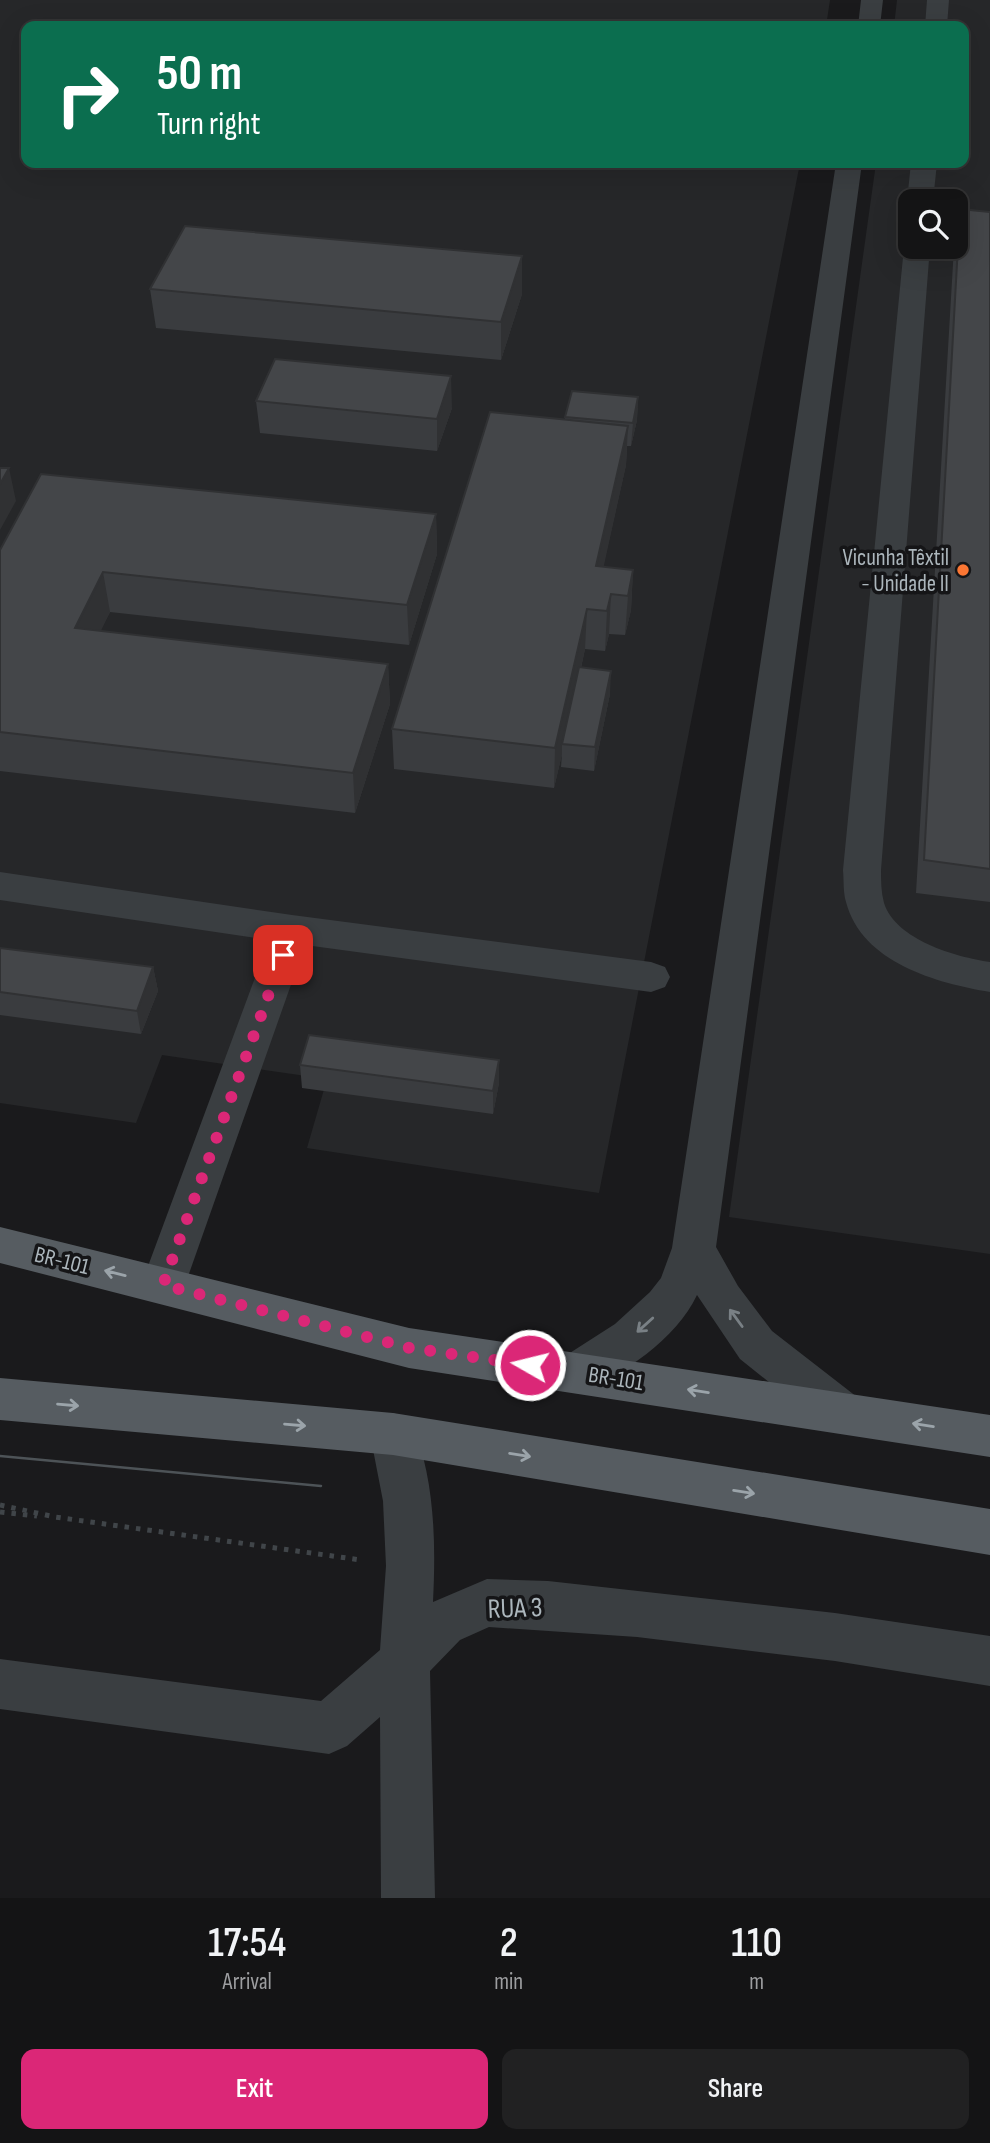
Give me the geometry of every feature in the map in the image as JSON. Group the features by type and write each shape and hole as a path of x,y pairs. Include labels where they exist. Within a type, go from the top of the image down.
{"main road":[{"name":"BR-101","path":"0,1245 410,1348 990,1436"},
{"path":"0,1399 393,1434 990,1532"}],"street":[{"path":"870,21 873,0"},
{"path":"936,21 938,0"},
{"path":"578,1372 612,1352 646,1325 668,1302 675,1294 694,1248 848,168"},
{"path":"921,189 923,168"},
{"path":"915,259 862,870 866,906 885,935 918,957 966,974 990,977"},
{"path":"0,886 292,929 651,977"},
{"path":"163,1285 292,929"},
{"path":"694,1248 722,1299 756,1345 841,1412"},
{"path":"393,1434 407,1501 410,1566 405,1662 408,1898"},
{"name":"RUA 3","path":"0,1684 329,1728 405,1662 442,1623 487,1603 637,1613 835,1637 990,1661"}],"path":[{"path":"0,1504 55,1517"},
{"path":"0,1512 55,1517 410,1566"}],"shaded area":[{"path":"0,0 830,0 827,21 21,21 21,168 799,168 599,1193 307,1148 327,1079 162,1055 136,1123 0,1103"},
{"path":"897,0 990,0 990,1254 729,1217 875,168 969,168 969,21 895,21"}],"building":[{"name":"Vicunha Têxtil - Unidade II","path":"968,210 990,212 990,869 924,860 957,259 968,259"},
{"path":"185,226 522,256 501,322 150,289"},
{"path":"275,359 451,376 437,419 256,401"},
{"path":"572,391 638,397 633,423 565,417"},
{"path":"490,412 628,426 596,566 633,570 628,596 611,594 607,611 587,609 555,748 392,729"},
{"path":"0,468 9,468 0,484"},
{"path":"41,474 436,514 407,605 103,572 75,628 388,664 353,773 0,732 0,550"},
{"path":"579,667 611,671 595,747 562,744"},
{"path":"0,948 153,967 137,1011 0,992"},
{"path":"309,1035 499,1060 493,1091 300,1065"}],"tram line":[{"path":"0,1456 321,1486"}],"place":[{"name":"Vicunha Têxtil - Unidade II","path":"963,570"}],"route":[{"path":"283,955 163,1285 410,1348 530,1365"}]}
